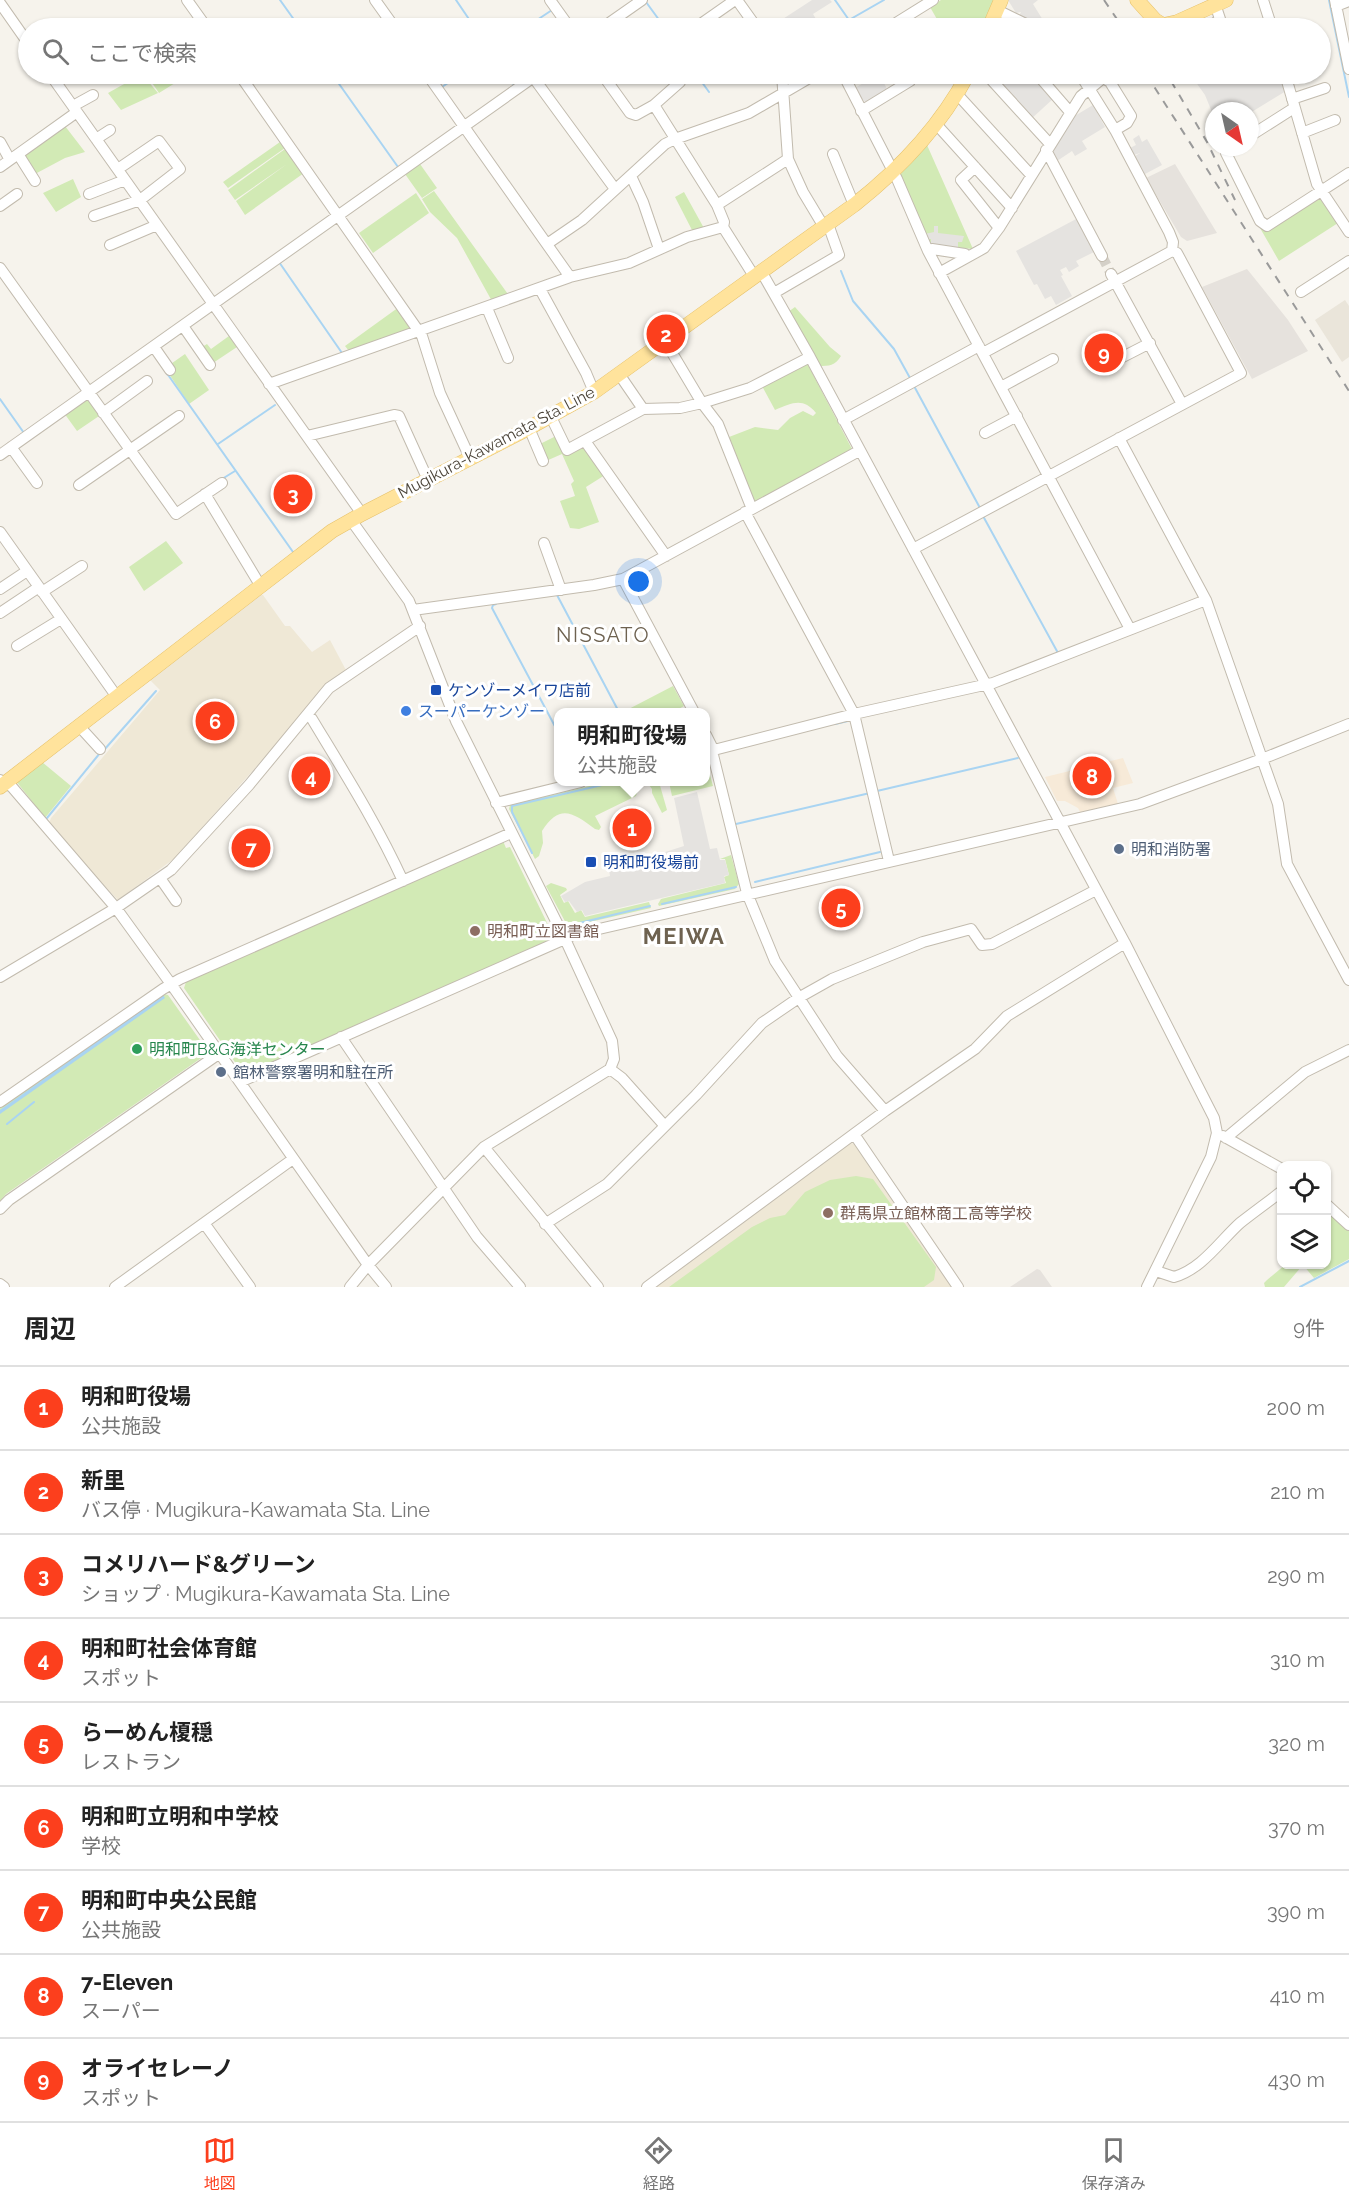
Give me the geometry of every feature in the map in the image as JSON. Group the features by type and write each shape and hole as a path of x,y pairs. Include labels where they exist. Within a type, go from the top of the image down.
{"main road":[{"path":"1137,0 1153,18"},
{"path":"1184,18 1212,3"},
{"name":"Mugikura-Kawamata Sta. Line","path":"2,783 319,540 356,517 551,417 594,392 826,226 893,172 937,125 962,84"}],"street":[{"path":"187,0 200,18"},
{"path":"375,0 388,18"},
{"path":"563,18 552,3 564,0"},
{"path":"616,18 642,0"},
{"path":"710,18 736,0 747,18"},
{"path":"900,18 917,4 933,0"},
{"path":"1263,0 1269,18"},
{"path":"1349,1 1335,3 1349,69"},
{"path":"0,3 18,29"},
{"path":"1212,3 1220,18"},
{"path":"999,5 1019,18"},
{"path":"57,84 307,436 413,610 452,711 565,939 612,1041 614,1059 610,1069 484,1147 368,1265 350,1287"},
{"path":"246,84 420,332 440,393 470,458"},
{"path":"434,84 570,278"},
{"path":"0,455 523,84"},
{"path":"542,84 615,189"},
{"path":"613,84 630,112 636,115 654,105 678,84"},
{"path":"774,293 839,255 826,226 803,192 788,159 783,84"},
{"path":"547,244 582,219 665,144 749,113 799,84"},
{"path":"848,84 893,172 939,273 1130,629"},
{"path":"861,111 905,84"},
{"path":"994,84 1048,147 1102,256"},
{"path":"1046,84 1070,112"},
{"path":"1088,84 1169,232 1173,242 1172,251"},
{"path":"939,273 984,248 1012,208 1070,112 1081,96 1096,84"},
{"path":"1109,84 1131,116 1127,123 1115,130"},
{"path":"1288,84 1317,184 1349,232"},
{"path":"1259,129 1293,104 1325,88"},
{"path":"957,93 1031,175"},
{"path":"0,167 93,95"},
{"path":"654,105 717,205 724,222 723,227 774,293 810,357 1125,944 1222,1136 1277,1167"},
{"path":"1302,133 1335,120"},
{"path":"937,125 1012,208"},
{"path":"96,139 110,130"},
{"path":"0,142 35,181"},
{"path":"94,216 140,200 180,171 162,143 156,142 118,169"},
{"path":"834,154 854,205"},
{"path":"1228,156 1263,225 1267,226 1349,173"},
{"path":"717,205 788,159"},
{"path":"975,167 961,180 999,228"},
{"path":"631,176 643,202 659,249"},
{"path":"89,194 125,180"},
{"path":"0,206 17,194"},
{"path":"110,244 157,225"},
{"path":"269,384 570,278 629,264 687,237 723,227"},
{"path":"928,251 932,249 965,254 967,257"},
{"path":"843,420 981,350 1113,278 1172,251"},
{"path":"913,549 1241,373 1177,253 1172,251"},
{"path":"1301,292 1349,261"},
{"path":"0,268 176,514 222,483"},
{"path":"1113,278 1182,404"},
{"path":"540,289 586,372 594,392"},
{"path":"487,308 508,358"},
{"path":"183,326 210,365"},
{"path":"665,341 702,403 718,424 748,510 854,714 889,861"},
{"path":"1111,363 1150,343"},
{"path":"154,347 170,370"},
{"path":"551,417 567,450 643,409 680,408 702,403 750,387 810,357"},
{"path":"1001,387 1053,359"},
{"path":"619,374 643,409"},
{"path":"103,412 147,381"},
{"path":"307,436 394,415 399,416 428,480"},
{"path":"79,485 179,416"},
{"path":"985,433 1017,416"},
{"path":"529,428 543,461"},
{"path":"1119,438 1206,600 1278,804 1287,864 1349,980"},
{"path":"585,441 666,556"},
{"path":"11,447 37,483"},
{"path":"413,610 561,590 622,579 859,452"},
{"path":"205,494 260,585"},
{"path":"0,532 117,697"},
{"path":"544,543 561,590"},
{"path":"0,613 82,566"},
{"path":"0,589 27,571"},
{"path":"622,579 692,708"},
{"path":"885,1111 837,1056 775,961 747,894 711,751 854,714 993,683 1206,600"},
{"path":"17,646 61,619"},
{"path":"0,977 116,908 171,870 241,793 329,688 420,626"},
{"path":"308,715 342,767 385,843 403,881"},
{"path":"240,1082 573,935 1140,804 1349,724"},
{"path":"79,726 100,749"},
{"path":"2,783 12,787 116,908 368,1265 386,1287"},
{"path":"496,803 565,786"},
{"path":"0,1101 171,984 511,833"},
{"path":"160,878 176,901"},
{"path":"545,1224 606,1184 696,1095 762,1023 800,997 832,979 922,942 971,929 982,945 992,944 1096,890"},
{"path":"647,1287 885,1111 975,1049 1007,1016 1125,944"},
{"path":"341,1037 477,1237 520,1287"},
{"path":"1147,1287 1222,1136 1305,1072 1349,1050"},
{"path":"0,1209 9,1200 220,1053"},
{"path":"610,1069 622,1078 664,1125"},
{"path":"854,1134 958,1287"},
{"path":"484,1147 598,1287"},
{"path":"115,1287 293,1159"},
{"path":"1156,1271 1174,1277 1192,1267 1215,1250 1239,1224 1277,1194"},
{"path":"1331,1209 1349,1225"},
{"path":"204,1224 250,1287"},
{"path":"0,1284 4,1287"}],"shaded area":[{"path":"812,0 832,2 813,14 815,18 784,18"},
{"path":"1008,0 1038,0 1033,4 1042,18 1022,18 1019,16 1021,12 1016,13"},
{"path":"862,84 884,84 887,89 865,102 853,89"},
{"path":"997,84 1041,84 1054,98 1030,120"},
{"path":"1197,84 1284,84 1286,91 1259,108 1259,102 1208,102"},
{"path":"1093,105 1105,127 1082,141 1087,149 1075,156 1072,151 1057,161 1052,151 1073,117"},
{"path":"1139,135 1142,142 1147,139 1162,165 1145,174 1135,156 1140,153 1134,155 1130,148 1136,145 1133,139"},
{"path":"1175,164 1217,233 1187,241 1181,237 1146,178"},
{"path":"1078,218 1096,251 1076,261 1079,266 1069,272 1066,267 1060,270 1072,296 1056,305 1051,296 1045,299 1037,284 1034,285 1016,251"},
{"path":"934,226 938,226 938,233 964,236 962,242 958,242 958,248 931,245 931,239 927,239 925,234 934,232"},
{"path":"1247,269 1288,320 1308,351 1252,379 1202,287"},
{"path":"1345,300 1349,306 1349,357 1342,362 1315,320"},
{"path":"260,595 263,595 285,626 290,626 312,652 330,640 347,672 328,686 175,858 118,900 48,826 51,818 160,690 150,680"},
{"path":"1123,758 1133,783 1113,788 1118,804 1080,812 1078,808 1065,801 1057,801 1045,777"},
{"path":"697,792 710,849 717,848 720,860 725,860 729,875 724,876 725,883 585,916 582,910 577,912 569,901 565,902 561,896 585,882 610,876 609,870 684,846 674,798"},
{"name":"群馬県立館林商工高等学校","path":"850,1143 857,1144 954,1287 652,1287"},
{"path":"1037,1269 1052,1287 1010,1287"}],"green space":[{"path":"941,0 996,0 988,18 936,18 930,7"},
{"path":"124,84 150,84 158,93 121,110 108,93"},
{"path":"153,84 174,84 159,93"},
{"path":"65,126 85,152 65,158 35,174 22,156"},
{"path":"280,142 285,148 228,188 223,182"},
{"path":"927,145 973,249 930,245 900,177 902,171"},
{"path":"285,149 304,173 245,215 236,201 287,164 235,200 228,190"},
{"path":"420,164 437,188 422,198 405,174"},
{"path":"73,179 81,197 56,212 43,193"},
{"path":"434,191 510,297 493,303 457,238 430,212 422,199"},
{"path":"684,192 705,230 693,232 675,197"},
{"path":"416,193 429,213 373,253 359,233"},
{"path":"1321,197 1338,223 1279,261 1260,228 1267,230"},
{"path":"399,307 412,329 349,351 345,346"},
{"path":"795,307 830,347 841,356 834,364 819,366 788,312"},
{"path":"229,336 237,347 213,363 202,347 207,344 211,349"},
{"path":"185,354 209,390 189,404 165,368"},
{"path":"807,363 853,451 754,502 729,437 755,427 778,430 790,418 803,411 813,416 816,413 802,403 775,410 762,386"},
{"path":"87,397 102,414 77,431 64,413"},
{"path":"556,436 564,453 582,446 605,475 586,487 599,522 579,529 570,528 560,501 575,496 571,484 574,481 562,454 546,461 538,445"},
{"path":"166,541 183,563 144,591 129,567"},
{"path":"673,686 684,706 680,708 631,708"},
{"path":"42,762 71,786 45,818 16,781"},
{"path":"710,775 713,786 672,796 670,786 710,786"},
{"path":"589,786 641,786 636,796 595,816 601,827 599,830 567,813 555,817 542,831 543,843 539,856 535,859 509,809 510,805"},
{"path":"650,786 660,786 667,810 662,813 652,793"},
{"path":"503,841 506,848 510,847 552,933 550,940 248,1073 241,1071 184,988 186,982"},
{"path":"731,855 739,884 735,889 659,906 661,899 726,883 724,877 729,875 725,859 720,859"},
{"path":"551,883 566,888 567,890 560,895 564,903 568,901 575,913 581,910 585,917 649,902 651,908 568,927 546,886"},
{"path":"164,994 168,995 207,1050 207,1054 6,1194 0,1201 0,1107"},
{"name":"群馬県立館林商工高等学校","path":"856,1176 873,1179 936,1267 934,1280 924,1287 669,1287 752,1227 770,1218 785,1215 805,1192 830,1180"},
{"path":"1331,1212 1349,1230 1349,1259 1331,1269"},
{"path":"1280,1269 1299,1269 1284,1287 1265,1287 1264,1283"},
{"path":"1306,1269 1331,1269 1314,1278"}],"water":[{"path":"163,995 165,998 0,1114 0,1110"}],"waterway":[{"path":"280,0 293,18"},
{"path":"456,0 468,18"},
{"path":"835,0 848,18"},
{"path":"852,18 884,0"},
{"path":"1329,0 1349,97"},
{"path":"646,2 658,18"},
{"path":"540,18 552,10"},
{"path":"339,84 398,167"},
{"path":"442,87 446,84"},
{"path":"703,84 709,92"},
{"path":"279,262 342,353"},
{"path":"841,271 853,301 894,349 910,378"},
{"path":"166,372 293,552"},
{"path":"914,386 980,508"},
{"path":"0,399 24,433"},
{"path":"218,444 275,405"},
{"path":"222,479 235,471"},
{"path":"983,516 1058,653"},
{"path":"557,595 617,708"},
{"path":"496,604 492,608 554,724"},
{"path":"104,750 156,691"},
{"path":"835,724 852,720"},
{"path":"47,818 100,753"},
{"path":"877,791 1018,758"},
{"path":"532,853 512,812 512,806 598,786"},
{"path":"736,824 870,793"},
{"path":"755,882 880,852"},
{"path":"662,904 736,887"},
{"path":"571,925 650,906"},
{"path":"7,1124 34,1102"},
{"path":"1300,1287 1349,1261"}],"tunnel":[{"path":"1102,256 1111,274"}],"railway":[{"path":"1104,0 1116,18"},
{"path":"1152,84 1349,391"},
{"path":"1173,84 1207,142 1235,200"}],"place":[{"name":"新里","path":"666,334"},
{"name":"オライセレーノ","path":"1104,353"},
{"name":"コメリハード&グリーン","path":"293,494"},
{"name":"ケンゾーメイワ店前","path":"436,690"},
{"name":"スーパーケンゾー","path":"406,711"},
{"name":"明和町立明和中学校","path":"215,721"},
{"name":"明和町社会体育館","path":"311,776"},
{"name":"7-Eleven","path":"1092,776"},
{"name":"明和町役場","path":"632,828"},
{"name":"明和町中央公民館","path":"251,848"},
{"name":"明和消防署","path":"1119,849"},
{"name":"明和町役場前","path":"591,862"},
{"name":"らーめん榎穏","path":"841,908"},
{"name":"明和町立図書館","path":"475,931"},
{"name":"明和町B&G海洋センター","path":"137,1049"},
{"name":"館林警察署明和駐在所","path":"221,1072"},
{"name":"群馬県立館林商工高等学校","path":"828,1213"}],"district":[{"name":"NISSATO","path":"603,635"},
{"name":"MEIWA","path":"684,936"}]}
